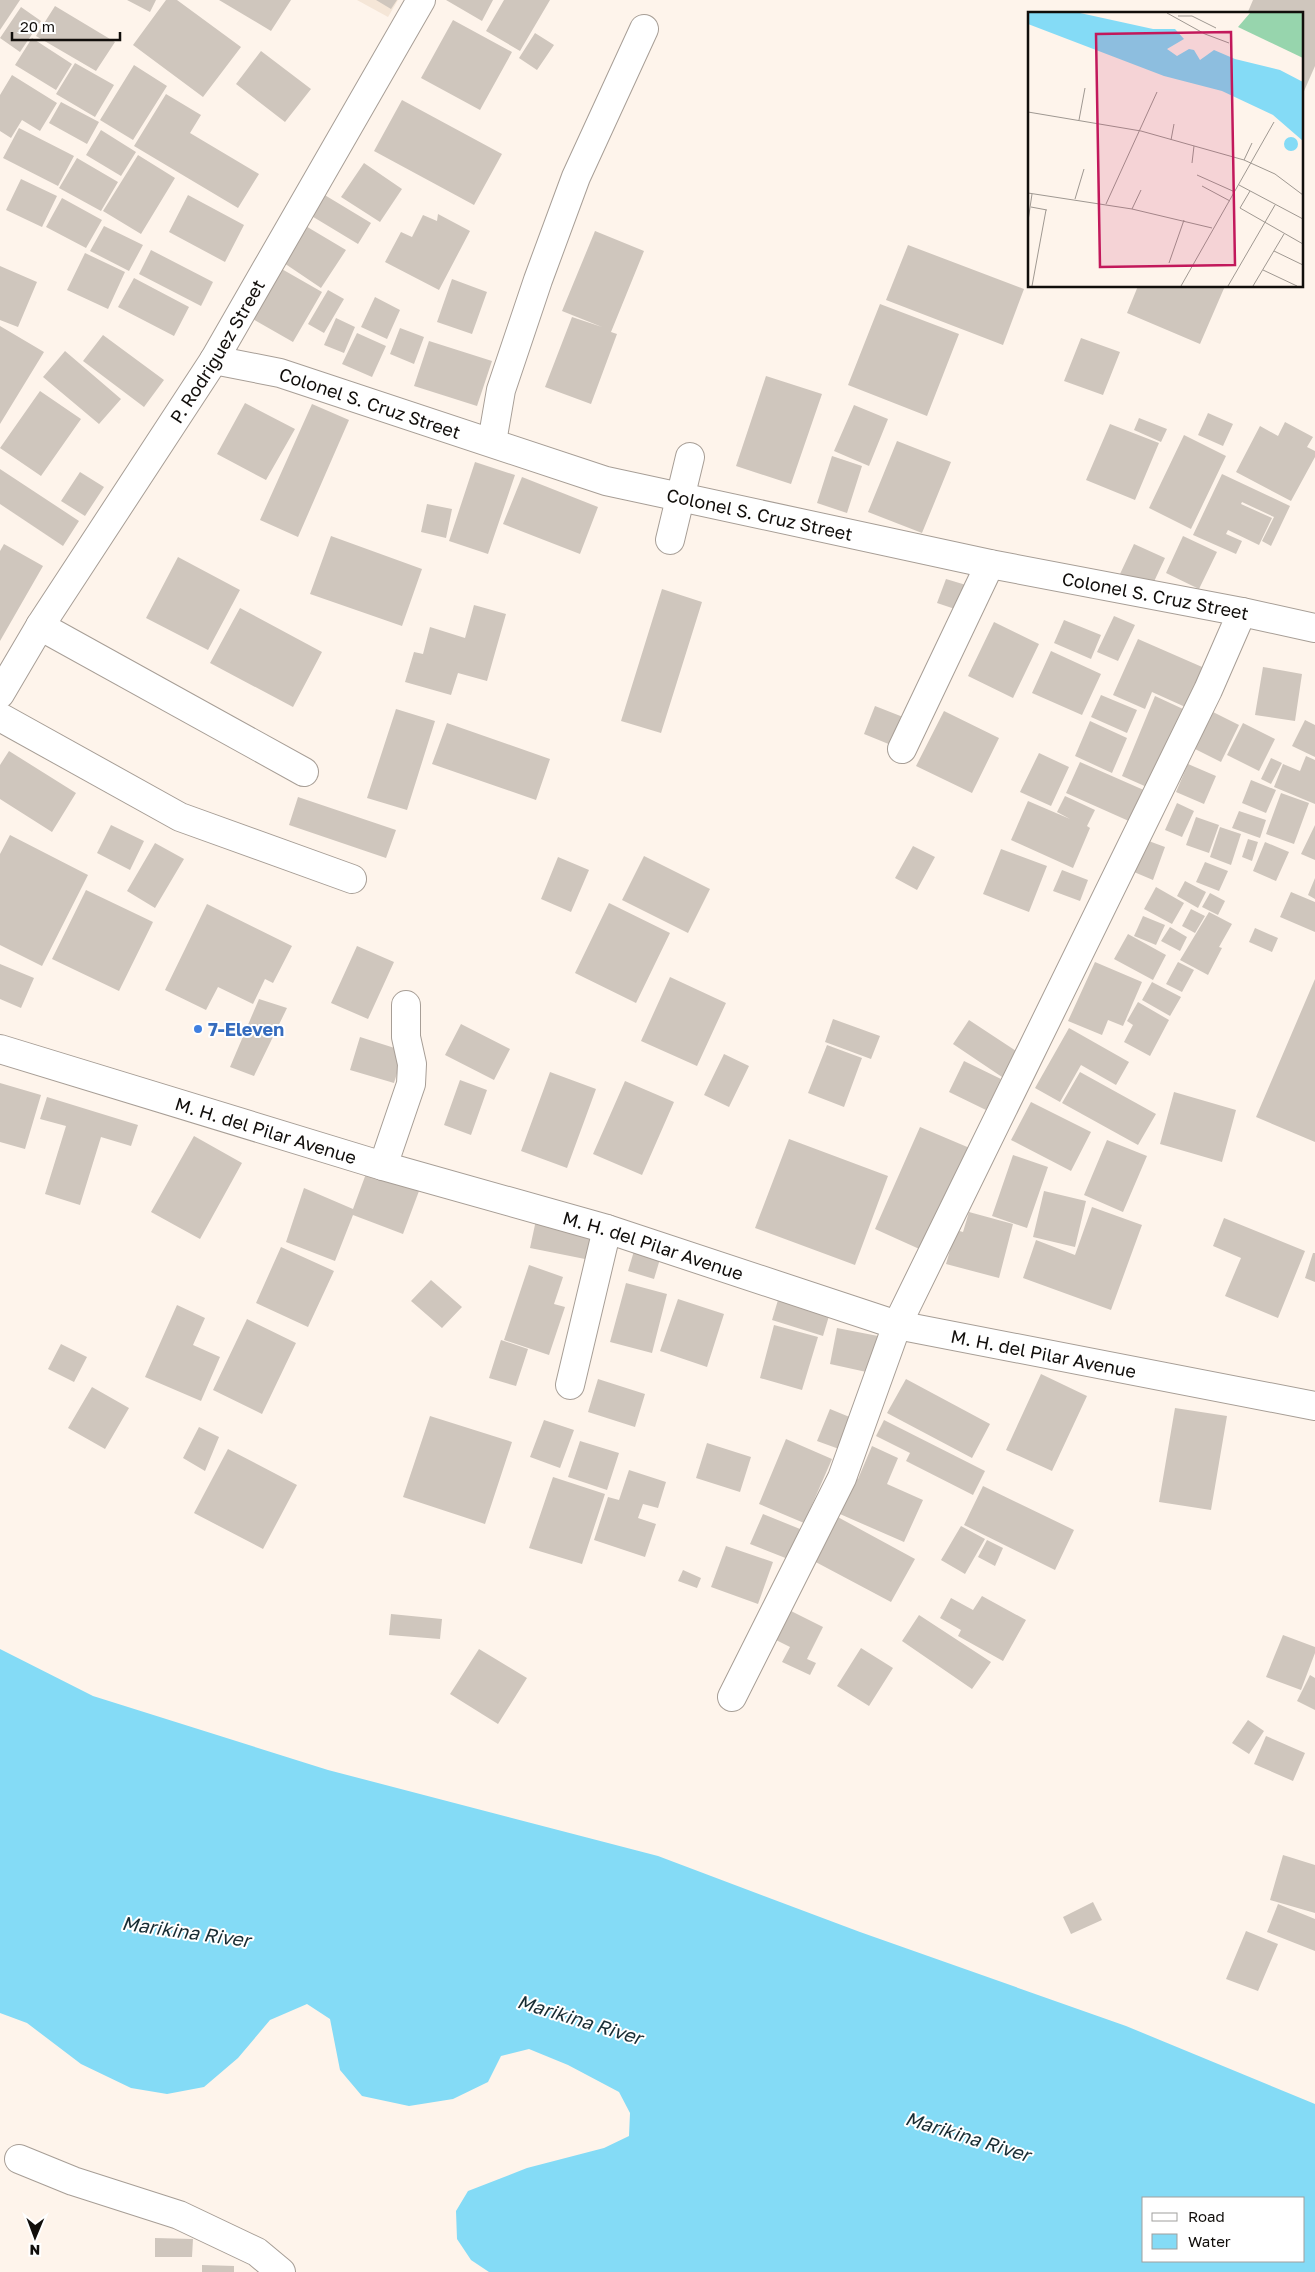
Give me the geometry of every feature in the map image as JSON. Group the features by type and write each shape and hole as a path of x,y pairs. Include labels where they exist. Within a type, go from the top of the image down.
{"street":[{"name":"P. Rodriguez Street","path":"0,694 40,626 214,360 421,0"},
{"path":"492,442 501,390 541,270 576,177 644,30"},
{"name":"Colonel S. Cruz Street","path":"214,360 280,373 606,480 679,498 990,564 1242,612 1315,628"},
{"path":"670,540 690,456"},
{"path":"902,749 990,564"},
{"path":"732,1697 842,1478 897,1325 1208,690 1242,612"},
{"path":"40,626 304,772"},
{"path":"0,717 180,817 352,879"},
{"path":"383,1166 411,1084 412,1064 406,1037 406,1005"},
{"name":"M. H. del Pilar Avenue","path":"0,1049 383,1166 607,1229 897,1325 1315,1406"},
{"path":"570,1385 607,1229"},
{"path":"19,2159 73,2181 178,2215 257,2252 281,2272"}],"shaded area":[{"path":"357,0 398,0 388,17"}],"water":[{"name":"Marikina River","path":"0,1649 93,1696 328,1770 658,1856 860,1932 1126,2026 1315,2104 1315,2272 489,2272 471,2260 457,2239 456,2211 468,2191 527,2168 604,2148 629,2136 630,2113 619,2092 568,2065 529,2049 501,2056 488,2082 453,2099 409,2106 362,2096 340,2070 330,2019 307,2004 270,2020 238,2058 204,2087 167,2094 131,2088 81,2064 27,2023 0,2013"}],"building":[{"path":"0,0 20,0 0,30"},
{"path":"127,0 156,0 150,12"},
{"path":"166,0 177,0 241,47 203,97 133,45"},
{"path":"219,0 291,0 271,31"},
{"path":"376,0 397,0 391,9"},
{"path":"446,0 493,0 482,21"},
{"path":"504,0 550,0 520,51 486,31"},
{"path":"1253,0 1315,0 1315,66 1302,96 1302,12 1248,12"},
{"path":"55,6 115,42 96,71 36,36"},
{"path":"21,7 41,21 20,52 0,38"},
{"path":"453,20 512,52 480,110 421,78"},
{"path":"535,33 554,45 537,70 519,58"},
{"path":"32,38 72,64 56,90 15,65"},
{"path":"261,51 311,89 285,122 236,84"},
{"path":"75,63 114,85 95,117 56,94"},
{"path":"134,65 167,86 133,140 100,120"},
{"path":"12,75 57,103 40,131 22,120 11,138 0,131 0,95"},
{"path":"166,94 201,115 190,133 259,174 238,208 134,146"},
{"path":"402,100 502,154 474,205 374,151"},
{"path":"61,102 99,122 87,144 49,123"},
{"path":"19,128 74,156 58,186 3,158"},
{"path":"101,130 136,152 121,176 86,155"},
{"path":"138,155 175,178 141,234 103,211"},
{"path":"77,158 118,182 101,211 59,188"},
{"path":"364,163 402,189 380,222 341,197"},
{"path":"21,179 57,196 42,227 6,210"},
{"path":"323,194 371,223 358,244 310,215"},
{"path":"188,195 244,225 225,262 169,232"},
{"path":"62,198 102,220 86,248 46,227"},
{"path":"438,214 470,231 439,290 385,262 401,232 412,237 423,215 437,221"},
{"path":"304,225 346,250 321,288 281,261"},
{"path":"104,226 143,245 129,271 90,251"},
{"path":"595,231 644,251 611,332 617,334 591,404 545,387 572,317 602,327 562,311"},
{"path":"908,245 1024,289 1003,345 886,300"},
{"path":"151,250 213,282 201,306 139,274"},
{"path":"85,253 125,272 108,309 67,290"},
{"path":"0,266 37,282 18,327 0,320"},
{"path":"280,268 322,292 293,342 251,318"},
{"path":"134,278 189,307 174,336 118,307"},
{"path":"452,279 487,292 472,334 437,322"},
{"path":"1137,288 1224,288 1200,344 1127,313"},
{"path":"328,290 344,299 324,333 308,324"},
{"path":"375,297 400,310 387,339 361,327"},
{"path":"880,304 959,334 927,416 848,385"},
{"path":"336,318 355,327 344,353 324,345"},
{"path":"0,326 44,352 0,424"},
{"path":"400,328 424,337 414,364 390,354"},
{"path":"357,333 386,346 372,377 342,364"},
{"path":"103,335 164,380 144,407 83,361"},
{"path":"1081,338 1120,352 1103,395 1064,381"},
{"path":"429,341 492,361 477,406 414,386"},
{"path":"65,351 121,399 99,424 43,377"},
{"path":"766,376 822,394 791,484 736,466"},
{"path":"40,391 81,419 41,476 0,448"},
{"path":"245,403 295,429 266,480 217,454"},
{"path":"312,404 349,420 298,537 260,520"},
{"path":"854,405 888,419 869,466 834,451"},
{"path":"1208,413 1233,424 1223,446 1198,435"},
{"path":"1139,418 1167,429 1161,442 1134,430"},
{"path":"1285,422 1313,437 1307,447 1315,451 1315,457 1291,501 1236,472 1260,426 1278,436"},
{"path":"1110,424 1159,443 1135,500 1086,480"},
{"path":"1184,435 1226,456 1191,529 1149,508"},
{"path":"897,441 951,462 922,533 868,512"},
{"path":"832,456 862,466 847,513 817,503"},
{"path":"475,462 515,475 488,554 449,541"},
{"path":"0,469 79,521 63,546 0,504"},
{"path":"80,472 104,487 85,516 61,501"},
{"path":"1222,474 1290,506 1271,546 1262,541 1274,517 1242,502 1241,504 1272,518 1259,545 1228,530 1226,534 1242,541 1236,554 1193,535"},
{"path":"522,477 598,507 580,554 503,524"},
{"path":"427,504 452,509 446,538 421,532"},
{"path":"331,536 422,569 402,626 310,594"},
{"path":"1183,536 1217,552 1199,589 1166,573"},
{"path":"4,544 43,566 0,641 0,551"},
{"path":"1134,544 1165,558 1151,588 1120,574"},
{"path":"178,557 240,590 208,650 146,618"},
{"path":"946,579 966,585 958,610 937,603"},
{"path":"662,589 702,602 661,733 621,721"},
{"path":"474,605 506,614 487,681 458,673 451,695 405,682 414,652 423,654 430,627 465,638"},
{"path":"240,608 322,652 293,707 210,663"},
{"path":"1114,616 1135,625 1118,661 1097,652"},
{"path":"1064,620 1101,635 1091,659 1054,643"},
{"path":"994,622 1039,644 1013,698 968,676"},
{"path":"1138,639 1209,670 1192,710 1152,692 1145,709 1113,695"},
{"path":"1051,651 1101,674 1082,715 1032,693"},
{"path":"1263,667 1302,674 1295,721 1255,715"},
{"path":"1101,695 1137,710 1127,733 1091,717"},
{"path":"1155,696 1183,709 1149,788 1122,776"},
{"path":"875,706 903,717 891,745 864,734"},
{"path":"396,709 435,721 407,810 367,798"},
{"path":"1207,709 1239,725 1221,762 1189,746"},
{"path":"944,711 999,738 972,793 916,766"},
{"path":"1305,720 1315,725 1315,757 1292,746"},
{"path":"1090,721 1127,738 1112,773 1075,756"},
{"path":"447,723 550,759 536,800 432,764"},
{"path":"1243,723 1275,739 1259,771 1227,755"},
{"path":"9,751 76,793 52,832 0,799 0,765"},
{"path":"1039,753 1069,767 1051,806 1020,792"},
{"path":"1306,756 1315,760 1315,804 1274,787 1283,764 1300,771"},
{"path":"1271,758 1282,763 1271,784 1261,779"},
{"path":"1080,762 1146,791 1131,822 1066,793"},
{"path":"1188,764 1216,776 1204,804 1176,792"},
{"path":"1251,780 1276,790 1266,813 1242,803"},
{"path":"1281,793 1309,803 1294,844 1266,834"},
{"path":"1065,796 1095,810 1087,826 1090,828 1073,868 1011,840 1028,801 1070,819 1057,812"},
{"path":"298,797 396,830 386,858 289,825"},
{"path":"1177,803 1194,811 1182,837 1165,830"},
{"path":"1239,811 1266,820 1260,838 1232,828"},
{"path":"1196,817 1219,825 1209,853 1186,845"},
{"path":"111,825 144,841 130,870 97,853"},
{"path":"1315,825 1315,860 1301,854"},
{"path":"1220,827 1241,834 1231,865 1210,857"},
{"path":"10,835 88,875 42,966 0,945 0,854"},
{"path":"1248,839 1258,842 1252,861 1242,857"},
{"path":"1146,840 1165,847 1153,880 1134,872"},
{"path":"1265,842 1289,852 1276,881 1253,871"},
{"path":"155,843 184,859 155,908 127,891"},
{"path":"913,846 935,857 917,890 895,878"},
{"path":"1001,849 1047,866 1029,912 983,894"},
{"path":"644,856 710,889 688,933 622,900"},
{"path":"558,857 589,870 571,912 541,899"},
{"path":"1205,862 1228,871 1219,891 1196,882"},
{"path":"1062,870 1088,880 1080,901 1053,891"},
{"path":"1315,878 1315,899 1308,895"},
{"path":"1185,881 1206,892 1198,908 1177,896"},
{"path":"1156,887 1184,903 1172,924 1144,909"},
{"path":"86,890 153,922 119,991 52,959"},
{"path":"1291,892 1315,902 1315,932 1280,917"},
{"path":"1210,893 1225,901 1218,915 1202,907"},
{"path":"609,903 670,933 636,1003 575,973"},
{"path":"207,904 292,946 273,983 265,979 253,1004 218,987 206,1010 165,990"},
{"path":"1191,909 1205,916 1195,933 1182,926"},
{"path":"1209,912 1232,924 1219,947 1222,948 1208,975 1180,960"},
{"path":"1143,916 1165,925 1156,945 1134,936"},
{"path":"1170,927 1187,937 1180,951 1161,941"},
{"path":"1255,928 1278,938 1272,952 1249,942"},
{"path":"1128,934 1166,955 1153,980 1114,959"},
{"path":"357,946 394,962 368,1019 331,1003"},
{"path":"1095,962 1142,982 1123,1026 1108,1020 1102,1035 1068,1021"},
{"path":"1178,962 1194,970 1182,992 1166,984"},
{"path":"0,964 34,978 21,1008 0,999"},
{"path":"670,977 726,1003 697,1066 641,1041"},
{"path":"1315,979 1315,1142 1256,1117"},
{"path":"1152,982 1181,997 1170,1016 1142,1000"},
{"path":"259,999 287,1008 254,1076 230,1067"},
{"path":"1138,1002 1169,1020 1150,1056 1124,1042 1133,1025 1127,1021"},
{"path":"833,1019 880,1036 871,1059 825,1042"},
{"path":"969,1020 1022,1055 1005,1079 953,1044"},
{"path":"461,1024 510,1049 494,1080 445,1055"},
{"path":"1069,1028 1129,1062 1116,1085 1081,1065 1060,1102 1035,1088"},
{"path":"360,1037 404,1051 394,1083 350,1070"},
{"path":"827,1045 862,1058 844,1107 808,1093"},
{"path":"724,1054 749,1066 729,1107 704,1095"},
{"path":"964,1061 1001,1079 986,1110 949,1092"},
{"path":"550,1072 596,1089 567,1168 521,1151"},
{"path":"1080,1072 1156,1114 1138,1145 1062,1103"},
{"path":"460,1080 487,1090 471,1135 444,1125"},
{"path":"625,1081 674,1102 642,1175 593,1154"},
{"path":"0,1083 41,1095 25,1149 0,1142"},
{"path":"1174,1092 1236,1110 1222,1162 1160,1144"},
{"path":"47,1097 138,1125 131,1146 101,1137 80,1205 45,1194 66,1126 40,1119"},
{"path":"1031,1102 1091,1132 1071,1171 1011,1140"},
{"path":"920,1127 972,1149 926,1252 875,1229"},
{"path":"194,1136 242,1163 200,1239 151,1212"},
{"path":"789,1139 888,1176 855,1265 755,1228"},
{"path":"1107,1140 1147,1156 1123,1212 1084,1195"},
{"path":"1013,1155 1048,1167 1027,1228 992,1216"},
{"path":"367,1171 419,1191 403,1234 353,1215 335,1261 286,1242 304,1188 353,1209"},
{"path":"1044,1191 1086,1201 1075,1247 1033,1237"},
{"path":"1092,1207 1142,1225 1111,1310 1023,1278 1036,1240 1075,1255"},
{"path":"969,1212 1013,1224 999,1278 946,1264 956,1230 963,1232"},
{"path":"1224,1218 1305,1251 1278,1318 1225,1296 1241,1258 1213,1246"},
{"path":"536,1220 601,1233 595,1261 530,1248"},
{"path":"281,1247 334,1271 308,1327 256,1303"},
{"path":"634,1251 660,1259 654,1279 628,1271"},
{"path":"1313,1253 1315,1253 1315,1282 1305,1278"},
{"path":"529,1265 563,1277 554,1304 565,1307 549,1355 504,1340"},
{"path":"431,1280 462,1307 442,1328 411,1301"},
{"path":"626,1283 667,1294 652,1353 610,1342"},
{"path":"781,1290 832,1306 823,1336 772,1320"},
{"path":"678,1299 724,1314 707,1367 660,1351"},
{"path":"177,1305 205,1318 193,1345 220,1357 201,1401 145,1377"},
{"path":"247,1319 296,1343 262,1414 213,1390"},
{"path":"774,1325 818,1337 802,1390 760,1378"},
{"path":"837,1328 878,1336 871,1373 830,1364"},
{"path":"501,1340 528,1349 516,1386 489,1378"},
{"path":"61,1344 87,1357 74,1382 48,1369"},
{"path":"1041,1374 1087,1396 1052,1471 1006,1450"},
{"path":"598,1379 645,1394 635,1427 588,1412"},
{"path":"906,1379 990,1424 972,1458 887,1413"},
{"path":"92,1387 129,1408 105,1449 68,1428"},
{"path":"1175,1408 1227,1416 1211,1510 1159,1502"},
{"path":"830,1409 852,1418 839,1449 817,1441"},
{"path":"430,1416 512,1442 485,1524 403,1497"},
{"path":"544,1420 574,1430 560,1468 530,1457"},
{"path":"884,1420 985,1471 973,1495 906,1461 910,1453 876,1436"},
{"path":"199,1427 219,1437 205,1471 183,1458"},
{"path":"786,1439 832,1459 804,1523 759,1504"},
{"path":"580,1441 619,1453 607,1490 568,1477"},
{"path":"707,1443 751,1457 740,1492 696,1478"},
{"path":"872,1446 898,1458 887,1484 923,1500 904,1542 833,1511 849,1474 858,1479"},
{"path":"228,1449 297,1485 263,1549 194,1513"},
{"path":"629,1470 666,1482 658,1508 643,1504 638,1518 656,1524 645,1557 594,1540 608,1497 619,1500"},
{"path":"553,1477 605,1494 582,1564 529,1548"},
{"path":"983,1486 1074,1530 1055,1570 964,1525"},
{"path":"763,1514 800,1529 788,1559 750,1544"},
{"path":"834,1515 915,1559 891,1602 810,1559"},
{"path":"961,1526 985,1539 965,1574 941,1560"},
{"path":"987,1540 1003,1548 995,1566 978,1557"},
{"path":"726,1546 773,1562 758,1604 711,1587"},
{"path":"683,1570 701,1578 697,1588 678,1581"},
{"path":"982,1596 1026,1620 1003,1661 958,1636 961,1630 940,1618 951,1598 973,1610"},
{"path":"781,1606 823,1627 807,1659 816,1663 810,1675 782,1662 790,1647 766,1635"},
{"path":"391,1614 442,1619 440,1639 389,1635"},
{"path":"919,1615 991,1662 972,1689 902,1641"},
{"path":"1283,1635 1315,1647 1315,1653 1301,1690 1266,1677"},
{"path":"861,1648 893,1668 869,1706 837,1686"},
{"path":"479,1649 527,1678 498,1724 450,1694"},
{"path":"1310,1675 1315,1678 1315,1710 1297,1701"},
{"path":"1248,1720 1264,1731 1249,1754 1232,1743"},
{"path":"1266,1736 1305,1753 1293,1781 1254,1764"},
{"path":"1283,1855 1315,1865 1315,1913 1270,1900"},
{"path":"1093,1902 1102,1920 1071,1934 1063,1917"},
{"path":"1278,1904 1315,1919 1315,1951 1267,1932"},
{"path":"1246,1931 1278,1944 1258,1991 1226,1979"},
{"path":"155,2238 193,2239 192,2257 155,2257"},
{"path":"202,2265 234,2266 234,2272 202,2272"}],"place":[{"name":"7-Eleven","path":"198,1029"}]}
